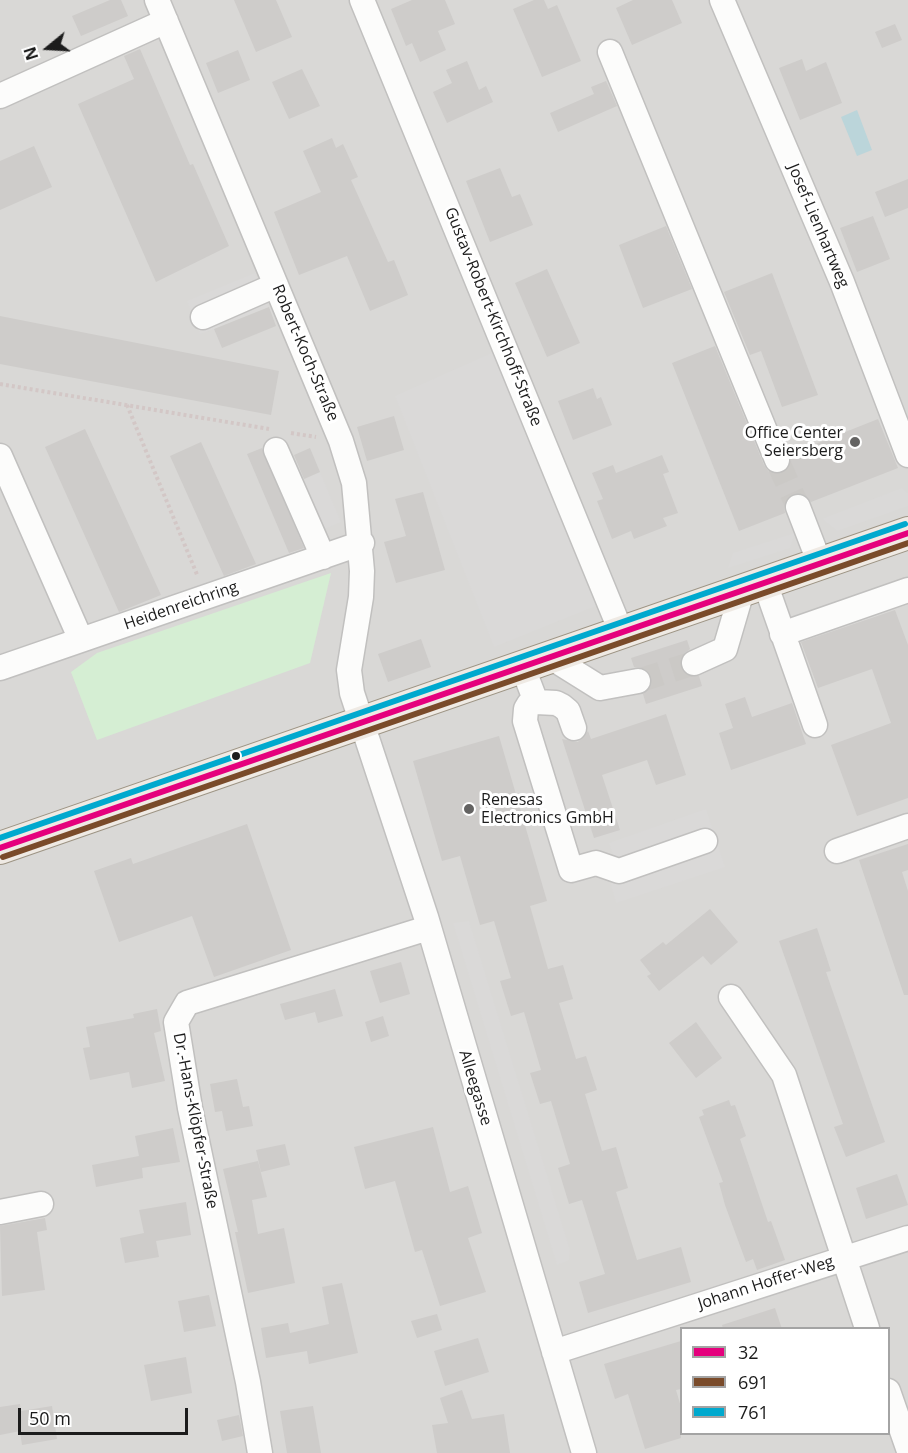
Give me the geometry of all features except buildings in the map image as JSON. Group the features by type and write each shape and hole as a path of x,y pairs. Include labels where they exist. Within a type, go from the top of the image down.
{"main road":[{"path":"0,848 908,533"}],"street":[{"name":"Gustav-Robert-Kirchhoff-Straße","path":"362,0 622,634"},
{"name":"Josef-Lienhartweg","path":"722,0 842,282 908,455"},
{"path":"0,96 161,10"},
{"name":"Robert-Koch-Straße","path":"161,10 342,441 354,483 362,543 361,597 349,669 352,693 362,724"},
{"path":"610,52 777,459"},
{"path":"203,317 276,285"},
{"path":"276,450 323,557"},
{"path":"0,456 81,640"},
{"path":"798,507 820,564"},
{"name":"Heidenreichring","path":"0,668 362,543"},
{"path":"754,587 782,634 815,725"},
{"path":"694,663 724,649 754,587"},
{"path":"782,634 908,590"},
{"path":"536,702 537,663 600,688 638,681"},
{"path":"574,728 568,711 556,703 536,702 530,704 526,709 525,721 572,870 596,863 620,871 705,841"},
{"name":"Alleegasse","path":"362,724 428,928 584,1453"},
{"path":"837,851 908,826"},
{"name":"Dr.-Hans-Klöpfer-Straße","path":"260,1453 248,1382 190,1108 176,1022 187,1003 428,928"},
{"name":"Johann Hoffer-Weg","path":"554,1352 843,1258 784,1075 731,997"},
{"path":"0,1212 41,1203"},
{"path":"866,1327 843,1258 908,1238"},
{"path":"890,1397 908,1448"}],"path":[{"path":"0,384 342,441"},
{"path":"127,405 206,597"}],"shaded area":[{"path":"0,0 908,0 908,1453 0,1453"},
{"path":"255,273 276,326 222,348 214,329 200,334 187,301"},
{"path":"501,349 598,605 494,647 395,396"},
{"path":"285,438 303,480 320,472 341,522 322,530 327,541 291,557 247,454"},
{"path":"902,488 908,493 908,506 837,531 822,519"},
{"path":"795,533 790,548 728,568 733,553"},
{"path":"706,809 725,867 616,903 610,882 613,855 609,843"},
{"path":"469,921 570,1250 569,1260 557,1265 453,923"}],"green space":[{"path":"331,573 310,663 97,740 71,672 97,653"}],"water":[{"path":"857,110 872,150 857,156 841,117"}],"tunnel":[{"path":"777,460 798,507"},
{"path":"638,681 694,663"}],"transit line":[{"name":"761","path":"0,838 905,524"},
{"name":"32","path":"0,848 908,533"},
{"name":"691","path":"3,857 908,543"}],"place":[{"name":"Office Center Seiersberg","path":"855,442"},
{"name":"Renesas Electronics GmbH","path":"469,809"}]}
